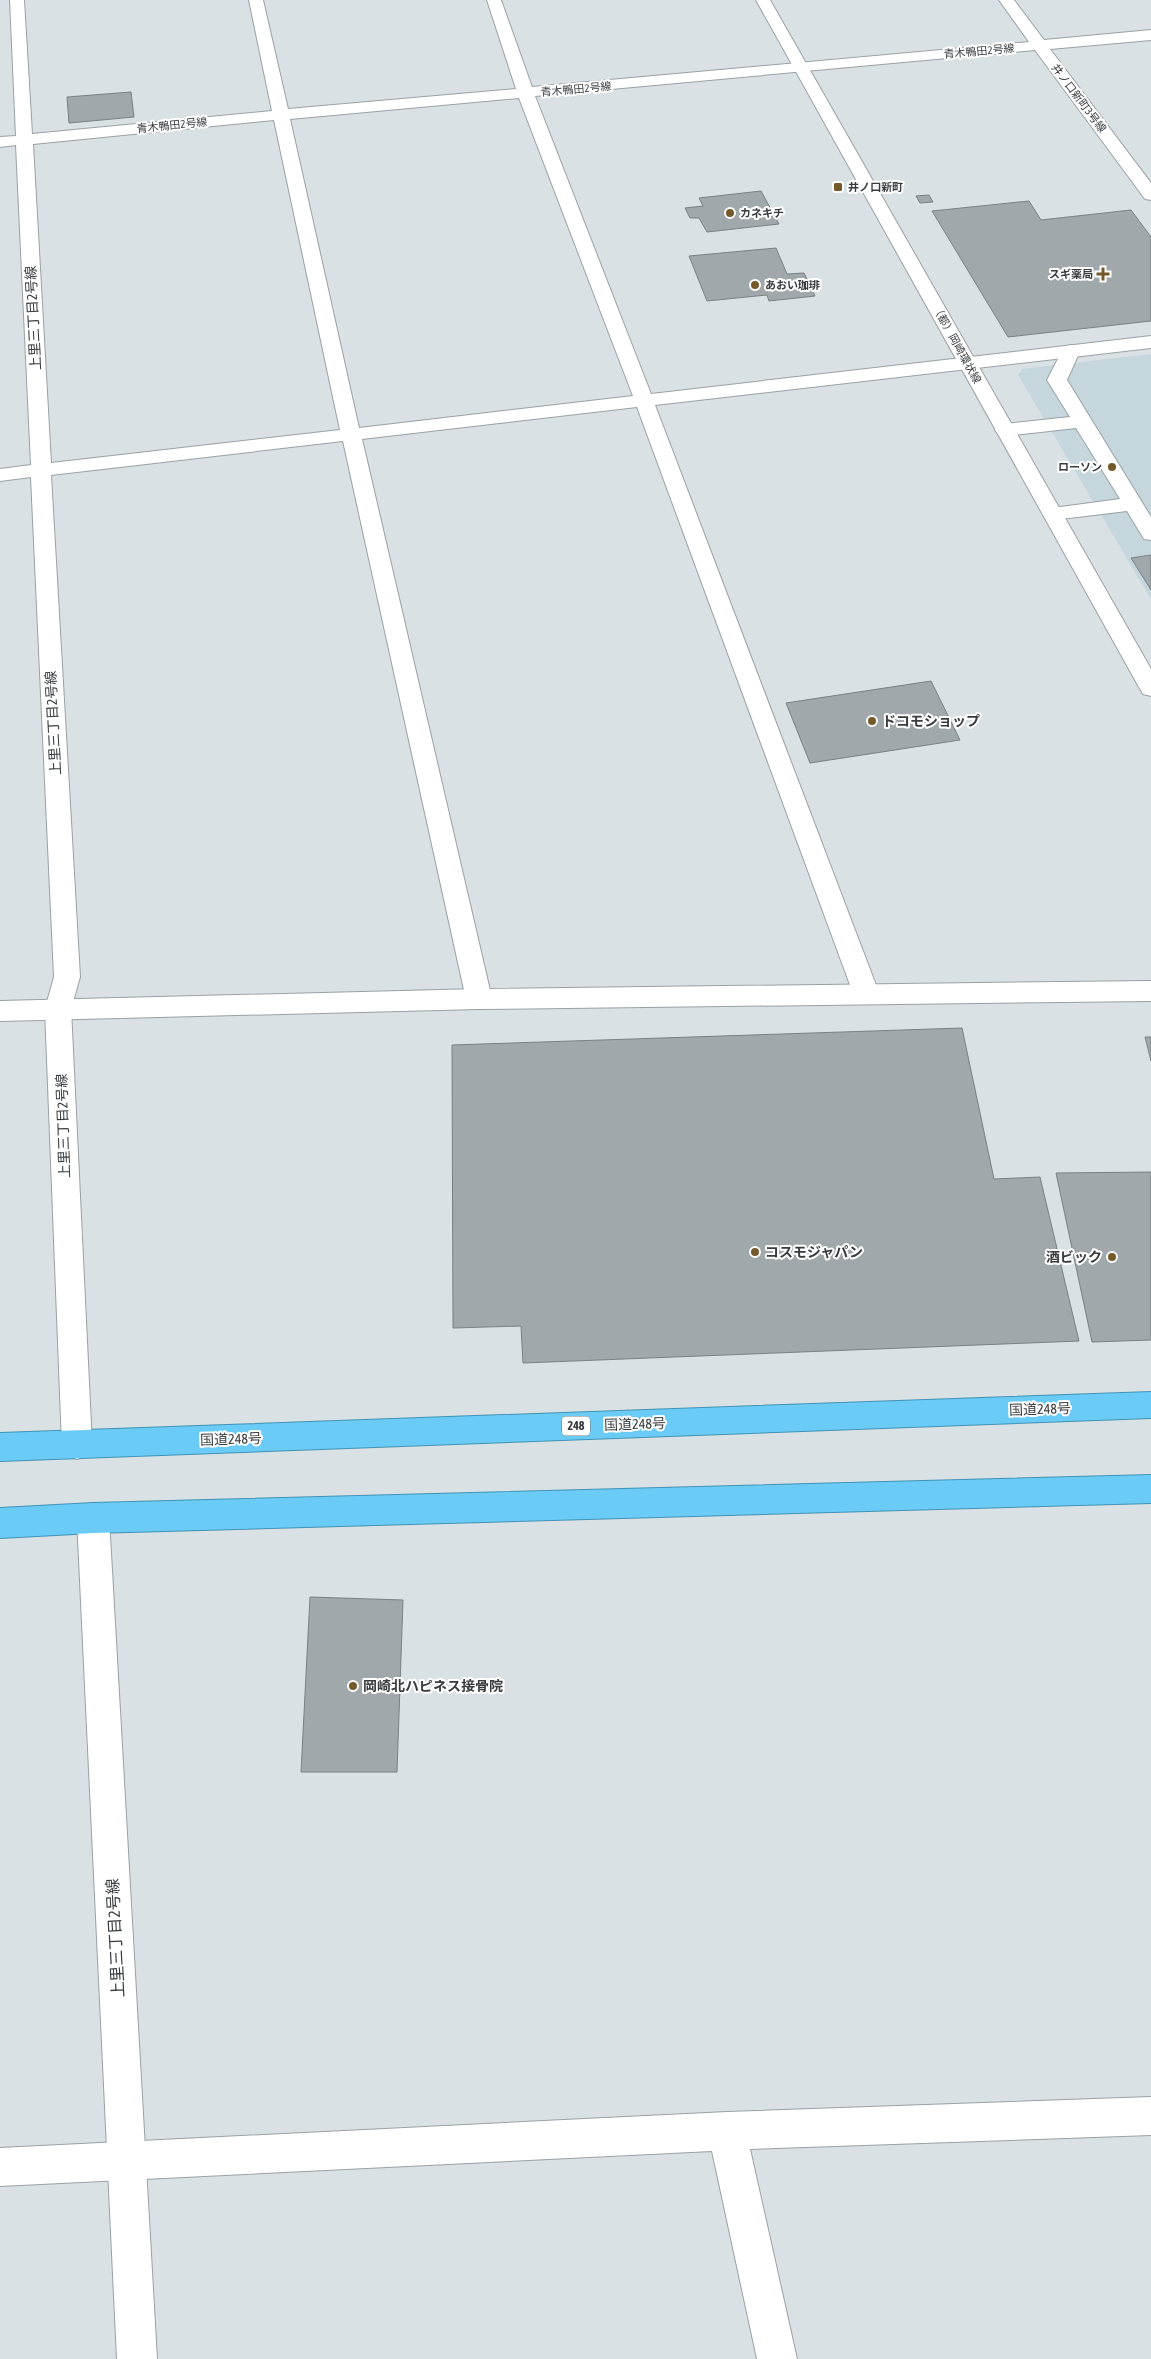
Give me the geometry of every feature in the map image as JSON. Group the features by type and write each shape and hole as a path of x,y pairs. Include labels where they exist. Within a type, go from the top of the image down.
{"highway":[{"name":"国道248号","path":"0,1447 1151,1405"},
{"path":"0,1523 92,1518 1151,1489"}],"street":[{"name":"上里三丁目2号線","path":"17,0 67,977 58,1009 77,1445"},
{"path":"256,0 351,434 479,999"},
{"path":"494,0 526,94 644,401 866,993"},
{"name":"（都）岡崎環状線","path":"762,0 1150,687"},
{"name":"井ノ口新町3号線","path":"1006,0 1151,196"},
{"name":"青木鴨田2号線","path":"0,142 280,114 526,94 1151,35"},
{"path":"0,475 1151,342"},
{"path":"1071,351 1057,380 1151,534"},
{"path":"1005,430 1082,421"},
{"path":"1053,514 1132,504"},
{"path":"0,1011 479,999 1151,991"},
{"name":"上里三丁目2号線","path":"92,1518 137,2359"},
{"path":"0,2167 727,2131 1151,2116"},
{"path":"727,2131 777,2359"}],"shaded area":[{"name":"ローソン","path":"1151,354 1151,599 1018,375 1022,369"}],"building":[{"path":"131,92 134,117 69,123 67,97"},
{"name":"カネキチ","path":"761,191 779,224 707,232 699,218 690,218 685,208 703,206 699,198"},
{"path":"929,195 933,202 920,203 916,196"},
{"path":"1029,201 1041,220 1131,210 1151,237 1151,321 1008,337 932,211"},
{"name":"あおい珈琲","path":"776,248 787,274 804,273 815,296 769,301 767,295 707,301 689,256"},
{"path":"1151,555 1151,590 1131,558"},
{"name":"ドコモショップ","path":"931,681 960,740 810,763 786,703"},
{"name":"コスモジャパン","path":"962,1028 994,1179 1040,1177 1079,1341 523,1363 521,1326 453,1328 452,1045"},
{"path":"1145,1037 1151,1037 1151,1061"},
{"name":"酒ビック","path":"1151,1172 1151,1340 1092,1342 1056,1173"},
{"name":"岡崎北ハピネス接骨院","path":"310,1597 403,1600 397,1772 301,1772"}],"place":[{"name":"井ノ口新町","path":"838,187"},
{"name":"カネキチ","path":"730,213"},
{"name":"スギ薬局","path":"1103,274"},
{"name":"あおい珈琲","path":"755,285"},
{"name":"ローソン","path":"1112,467"},
{"name":"ドコモショップ","path":"872,721"},
{"name":"コスモジャパン","path":"755,1252"},
{"name":"酒ビック","path":"1112,1257"},
{"name":"岡崎北ハピネス接骨院","path":"353,1686"}]}
